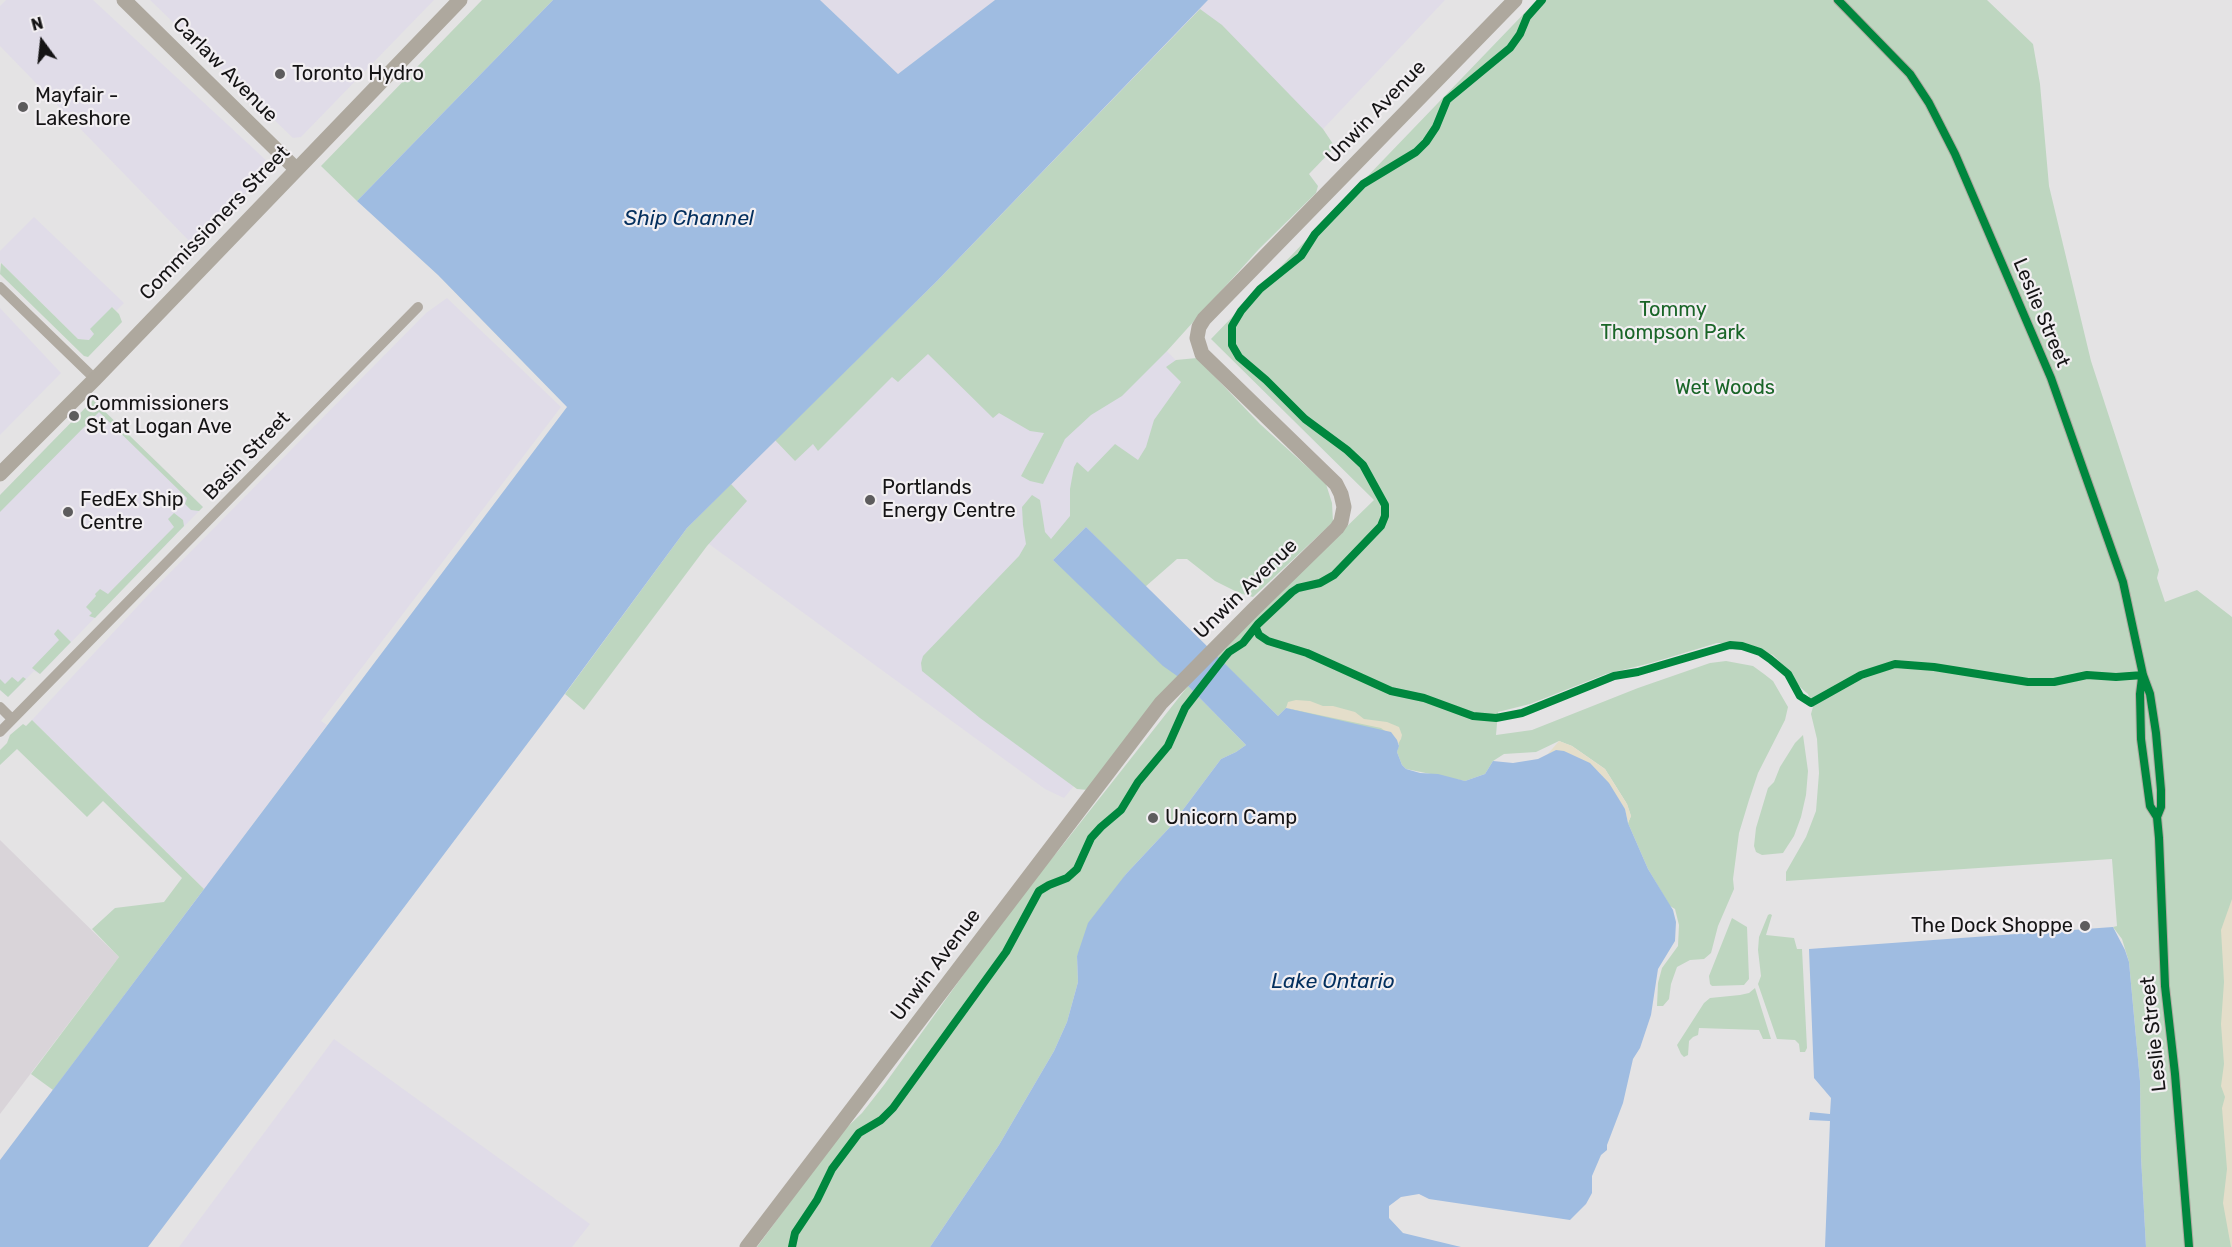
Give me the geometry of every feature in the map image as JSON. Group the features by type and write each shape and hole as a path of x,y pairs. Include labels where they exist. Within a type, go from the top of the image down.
{"street":[{"name":"Carlaw Avenue","path":"124,0 296,170"},
{"name":"Commissioners Street","path":"0,474 460,0"},
{"name":"Unwin Avenue","path":"747,1247 1161,703 1337,528 1343,515 1344,502 1336,484 1202,354 1197,338 1199,327 1204,318 1515,0"},
{"name":"Leslie Street","path":"1838,0 1910,74 1929,103 1955,154 2051,378 2123,582 2143,675 2140,694 2141,739 2150,806 2157,817 2165,986 2175,1074 2189,1247"},
{"path":"0,287 94,379"},
{"name":"Basin Street","path":"0,732 418,307"},
{"path":"0,707 12,719"}],"shaded area":[{"path":"6,0 93,0 269,163 269,169 194,246 0,46 0,6"},
{"name":"Toronto Hydro","path":"150,0 434,0 301,137 293,138"},
{"path":"820,0 995,0 898,74"},
{"name":"Portlands Energy Centre","path":"1208,0 1445,0 1323,129 1335,147 1152,336 1249,435 1208,544 1103,544 1086,527 1078,781 1064,798 1045,789 687,528 937,281"},
{"path":"34,217 124,303 116,311 113,307 90,330 95,334 89,340 78,339 0,262 0,251"},
{"path":"447,298 561,407 321,721 327,725 204,889 32,720 148,595 426,313"},
{"path":"0,308 61,373 0,435"},
{"path":"93,400 203,507 40,674 34,671 8,697 0,690 0,495"},
{"path":"0,840 119,957 0,1114"},
{"path":"334,1039 590,1224 572,1247 179,1247"}],"green space":[{"path":"482,0 553,0 357,201 321,166"},
{"name":"Tommy Thompson Park","path":"1537,0 1987,0 2033,44 2040,84 2049,186 2091,361 2159,570 2157,578 2165,602 2197,590 2232,617 2232,1247 2146,1247 2140,1081 2129,962 2122,939 2113,927 2117,926 2112,859 1786,881 1786,872 1806,837 1816,811 1819,773 1817,739 1811,714 1813,707 1808,694 1773,655 1743,643 1717,643 1606,674 1530,704 1498,712 1496,735 1532,730 1638,688 1710,663 1726,661 1753,666 1764,674 1773,681 1788,707 1785,720 1758,773 1749,800 1739,833 1733,879 1734,889 1718,926 1711,953 1704,959 1690,960 1677,967 1669,999 1663,1006 1657,1006 1658,983 1662,968 1678,946 1679,925 1675,909 1670,906 1648,869 1628,823 1631,816 1627,804 1605,769 1572,746 1559,741 1536,752 1504,754 1493,761 1485,774 1465,781 1406,769 1397,752 1399,745 1397,740 1286,708 1278,716 1215,655 1374,500 1211,339"},
{"path":"1200,9 1222,25 1323,129 1335,147 1309,174 1318,186 1316,193 1259,249 1167,351 1122,396 1091,415 1065,439 1043,484 1021,476 1044,433 1030,431 999,413 993,418 928,354 898,382 892,377 818,451 813,444 795,461 775,440 937,281"},
{"path":"1,263 78,339 89,340 94,334 90,329 112,307 119,314 122,322 88,357 84,356 0,274"},
{"path":"1197,358 1260,424 1326,484 1332,503 1333,522 1253,597 1215,581 1187,559 1177,559 1145,587 1086,527 1053,560 1180,678 1088,790 1077,789 980,718 922,671 921,663 923,656 1019,556 1026,544 1022,507 1032,495 1040,500 1045,532 1051,539 1070,516 1070,489 1077,462 1088,472 1115,444 1138,460 1146,447 1154,420 1181,382 1166,367 1176,360"},
{"path":"93,400 203,507 199,511 191,510 185,504 187,498 99,412 0,512 0,495"},
{"path":"731,484 747,501 707,546 584,710 565,694 687,528"},
{"path":"174,513 183,520 184,526 95,618 89,616 92,613 86,607 96,596 95,594 100,589 108,594 174,527 168,519"},
{"path":"58,629 71,642 40,674 32,668 59,640 54,634"},
{"path":"12,677 18,682 23,677 26,679 8,697 0,690 0,679 5,684"},
{"path":"1188,686 1246,745 1221,759 1170,827 1126,874 1077,956 1078,982 1067,1022 1054,1051 999,1145 930,1247 757,1247 840,1134 862,1113 884,1085 1026,888 1058,851"},
{"path":"32,720 204,889 53,1090 31,1074 119,957 92,929 115,908 164,902 182,878 103,801 87,817 17,749 0,765 0,750 7,743 10,735"},
{"path":"1803,735 1808,771 1801,817 1794,836 1783,853 1762,855 1756,852 1754,846 1756,828 1768,788 1774,782 1780,767 1795,743"},
{"path":"1770,914 1772,915 1766,935 1794,938 1797,949 1802,949 1807,1048 1805,1052 1800,1052 1799,1044 1795,1040 1777,1039 1758,984 1761,976 1759,937"},
{"path":"1732,918 1747,927 1749,979 1744,985 1712,986 1709,976"},
{"path":"1755,988 1771,1039 1763,1039 1759,1030 1699,1028 1698,1035 1689,1041 1688,1055 1684,1057 1681,1054 1677,1045 1704,1003 1710,998 1749,993"}],"sand":[{"path":"1296,700 1333,706 1355,712 1364,719 1387,722 1399,727 1401,739 1398,744 1397,740 1381,728 1286,708 1288,702"},
{"path":"1559,741 1572,746 1605,769 1627,804 1631,816 1628,823 1625,809 1599,772 1556,750 1547,755"},
{"path":"2232,899 2231,1247 2223,1203 2227,1169 2222,1108 2225,1097 2221,1086 2224,1064 2221,1024 2224,982 2221,930"}],"water":[{"name":"Ship Channel","path":"553,0 820,0 898,74 995,0 1208,0 937,281 687,528 148,1247 0,1247 0,1160 567,407 438,275 357,201"},
{"name":"Lake Ontario","path":"1086,527 1278,716 1286,708 1391,732 1399,746 1397,752 1402,765 1406,769 1420,773 1438,774 1465,781 1485,774 1493,761 1513,763 1538,759 1556,750 1564,751 1590,763 1609,783 1625,809 1628,823 1648,869 1673,910 1676,922 1675,941 1658,969 1651,1015 1640,1048 1633,1059 1623,1103 1607,1150 1601,1155 1592,1176 1592,1193 1586,1204 1570,1220 1429,1199 1419,1194 1401,1197 1389,1206 1389,1218 1403,1233 1461,1247 930,1247 999,1145 1054,1051 1067,1022 1078,982 1077,956 1088,923 1126,874 1170,827 1221,759 1246,745 1180,678 1163,666 1053,560"},
{"path":"2113,927 2129,962 2140,1081 2146,1247 1825,1247 1830,1121 1809,1120 1810,1112 1830,1114 1831,1098 1814,1078 1809,949"}],"cycle path":[{"path":"792,1247 795,1233 817,1200 832,1169 859,1133 881,1120 893,1108 1006,952 1039,891 1067,878 1077,869 1091,838 1121,810 1138,782 1168,746 1185,708 1223,659 1243,643 1258,624 1292,592 1298,588 1320,583 1334,575 1381,526 1385,516 1385,505 1363,465 1347,450 1305,419 1239,357 1232,345 1232,326 1241,311 1260,289 1301,256 1315,234 1363,184 1416,152 1426,142 1436,127 1447,100 1510,48 1520,34 1527,17 1542,0"},
{"path":"1838,0 1910,74 1929,103 1955,154 2051,378 2123,582 2143,675 2150,694 2156,733 2161,790 2161,807 2157,817"},
{"path":"1256,628 1259,635 1268,641 1307,653 1391,691 1424,698 1473,716 1496,718 1522,713 1614,676 1638,672 1730,645 1760,652 1770,659 1788,674 1800,696 1811,703 1861,675 1895,664 1934,667 2028,682 2054,682 2087,675 2116,677 2143,675"},
{"path":"2142,678 2141,739 2150,806 2157,817 2159,838 2165,986 2175,1074 2189,1247"}],"place":[{"name":"Toronto Hydro","path":"280,74"},
{"name":"Mayfair - Lakeshore","path":"23,107"},
{"name":"Commissioners St at Logan Ave","path":"74,416"},
{"name":"Portlands Energy Centre","path":"870,500"},
{"name":"FedEx Ship Centre","path":"68,512"},
{"name":"Unicorn Camp","path":"1153,818"},
{"name":"The Dock Shoppe","path":"2085,926"}],"park label":[{"name":"Wet Woods","path":"1725,388"}]}
